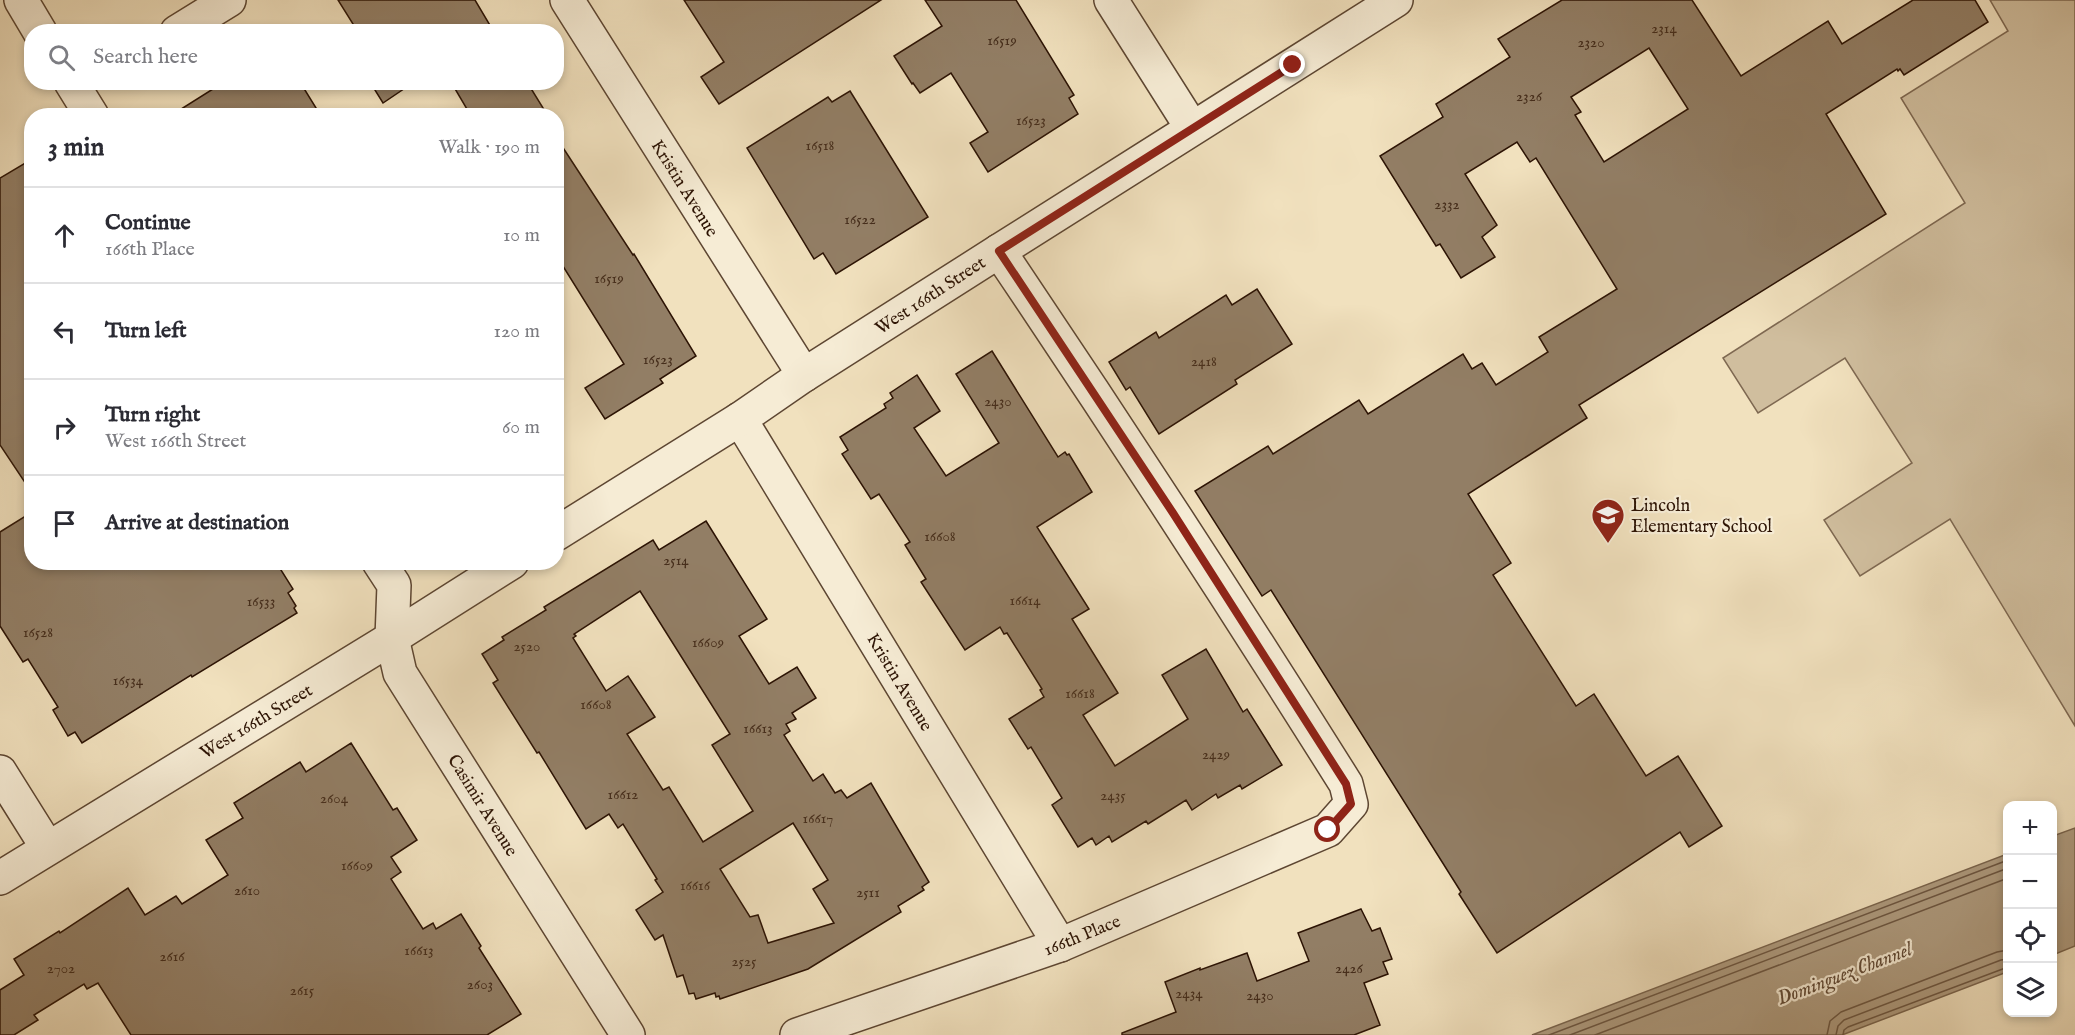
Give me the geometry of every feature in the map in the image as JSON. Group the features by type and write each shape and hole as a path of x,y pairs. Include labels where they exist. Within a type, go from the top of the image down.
{"street":[{"path":"21,0 35,24"},
{"path":"190,24 229,0"},
{"name":"Kristin Avenue","path":"567,0 804,375"},
{"path":"1111,0 1192,128"},
{"name":"West 166th Street","path":"564,529 1396,0"},
{"name":"166th Place","path":"797,1035 1060,945 1328,830 1351,804 1346,784 1264,654 1167,503 999,251"},
{"name":"Kristin Avenue","path":"740,419 1060,945"},
{"name":"Casimir Avenue","path":"384,570 394,585 392,638 400,673 628,1035"},
{"name":"West 166th Street","path":"0,878 499,570"},
{"path":"0,772 47,847"}],"shaded area":[{"path":"1990,0 2075,0 2075,726 1950,519 1860,576 1824,520 1912,463 1845,358 1758,413 1723,358 1965,203 1901,98 2008,31"}],"water":[{"path":"2075,828 2075,946 2057,953 2057,855 2057,835"},
{"name":"Dominguez Channel","path":"2003,856 2003,974 1842,1035 1532,1035"}],"building":[{"path":"338,0 475,0 489,24 353,24"},
{"path":"684,0 881,0 719,104 701,77 724,62"},
{"path":"925,0 1016,0 1074,95 1069,98 1078,114 988,172 970,143 988,132 951,73 920,93 894,56 942,26"},
{"path":"1562,0 1692,0 1741,76 1828,21 1842,44 1913,0 1975,0 1988,22 1904,75 1900,69 1898,71 1897,69 1826,114 1886,214 1579,405 1587,418 1468,494 1511,563 1493,575 1576,706 1594,694 1646,776 1678,756 1722,826 1689,847 1680,832 1497,953 1271,590 1262,596 1195,491 1268,446 1273,454 1359,400 1368,414 1463,354 1472,369 1482,363 1496,385 1548,352 1539,337 1617,289 1536,158 1530,162 1517,142 1465,174 1497,225 1482,237 1495,257 1461,278 1440,244 1436,246 1380,156 1443,117 1436,104 1510,57 1498,39","holes":["1649,48 1688,109 1604,162 1575,115 1581,112 1571,97"]},
{"path":"211,90 305,90 316,108 183,108"},
{"path":"375,90 402,90 383,103"},
{"path":"456,90 532,90 543,108 466,108"},
{"path":"850,91 928,217 836,274 823,253 814,259 747,148 828,97 832,102"},
{"path":"564,149 634,254 696,356 660,379 663,383 605,419 585,388 624,364 564,268"},
{"path":"24,164 24,481 0,445 0,178"},
{"path":"1257,289 1292,344 1235,380 1237,384 1159,434 1130,387 1126,390 1109,362 1156,332 1159,338 1226,295 1232,305"},
{"path":"992,351 1058,457 1065,452 1069,454 1092,492 1037,527 1089,609 1072,619 1118,693 1083,715 1115,766 1188,719 1162,675 1206,649 1243,712 1247,709 1282,765 1242,789 1240,785 1218,798 1216,794 1192,810 1186,800 1148,824 1146,821 1112,842 1109,836 1096,845 1092,838 1078,847 1052,805 1062,798 1031,747 1028,749 1009,719 1044,697 1040,690 1042,689 1007,633 1004,634 1000,627 965,650 921,582 926,579 905,545 910,542 879,494 871,499 842,454 848,450 840,437 886,408 884,404 893,398 890,393 917,375 940,411 914,428 946,476 999,443 956,374"},
{"path":"24,517 24,570 281,570 293,589 288,593 296,606 294,608 297,613 82,743 75,732 68,736 53,710 58,707 28,659 23,662 0,626 0,532"},
{"path":"706,521 767,619 739,636 769,684 797,667 816,698 792,713 796,719 786,724 790,731 784,735 813,781 823,774 835,793 841,790 847,798 871,783 929,882 922,887 924,890 898,906 901,912 808,969 720,999 715,993 696,999 694,993 689,994 683,975 677,977 663,935 655,940 636,910 663,892 655,880 657,879 623,824 618,828 609,814 586,829 493,683 498,680 482,654 504,640 502,637 546,610 544,607 653,540 659,550","holes":["640,591 730,734 712,745 753,811 703,842 669,787 663,790 627,734 655,717 628,676 606,691 573,638 576,636 574,634","793,823 828,880 813,889 834,923 768,943 758,915 750,917 720,869"]},
{"path":"351,743 393,810 397,808 417,840 391,857 401,872 391,879 423,929 433,923 436,929 461,914 481,946 479,948 521,1014 487,1035 131,1035 98,983 87,989 84,984 34,1015 38,1020 14,1035 0,1035 0,990 24,975 14,959 59,931 60,933 128,888 145,915 176,896 182,904 228,875 206,840 243,818 234,803 300,762 306,772"},
{"path":"1361,909 1372,931 1380,928 1392,959 1383,962 1388,974 1364,983 1380,1025 1354,1035 1122,1035 1122,1033 1176,1012 1165,982 1247,953 1257,981 1309,961 1298,933"}],"place":[{"name":"Lincoln Elementary School","path":"1608,544"}],"route":[{"path":"1293,65 999,251 1173,513 1346,784 1351,804 1328,830"}]}
